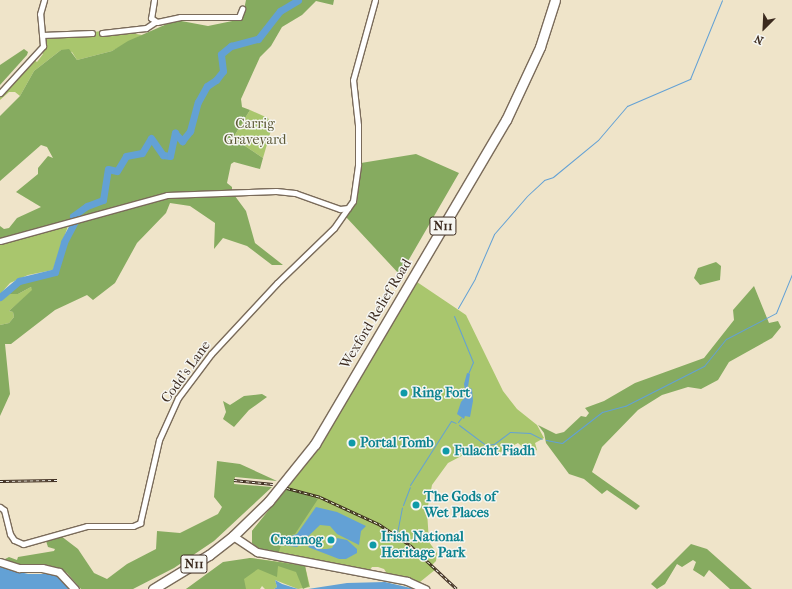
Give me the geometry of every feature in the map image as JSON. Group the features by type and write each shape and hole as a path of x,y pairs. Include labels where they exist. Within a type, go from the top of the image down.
{"highway":[{"name":"Wexford Relief Road","path":"152,589 209,555 233,536 268,501 315,444 506,120 540,47 555,0"}],"main road":[{"path":"233,536 257,552 407,581 425,589"},
{"path":"0,562 19,568 46,569 59,572 75,589"}],"street":[{"path":"0,93 43,46 40,14 44,0"},
{"path":"154,0 151,16 155,22"},
{"path":"0,241 167,195 194,193 295,193 340,209 348,208 355,194 358,164 358,125 353,80 375,0"},
{"path":"102,33 146,28 155,22 180,17 239,17 242,9"},
{"path":"42,35 75,32 92,33"},
{"name":"Codd's Lane","path":"0,507 4,510 10,534 14,540 23,544 87,526 133,526 140,523 156,450 178,398 211,354 277,283 334,228 348,208"}],"green space":[{"path":"246,0 334,0 333,5 316,1 302,15 282,27 271,46 260,57 241,99 242,107 250,110 233,138 263,158 260,169 234,162 231,164 227,183 232,187 232,192 246,211 255,243 283,265 272,265 247,246 223,238 214,249 215,223 190,206 170,203 166,213 137,243 115,283 93,300 87,295 55,310 11,344 5,344 10,394 0,416 0,325 9,323 14,317 13,312 9,311 32,290 31,287 18,294 4,294 13,283 55,272 64,242 74,221 0,241 0,226 4,229 9,228 17,218 41,207 16,192 38,174 38,168 48,156 53,158 47,147 41,145 0,181 0,116 20,96 34,71 61,50 69,49 77,60 112,51 128,41 176,20 208,26 242,19"},
{"path":"101,31 101,34 135,32 136,34 142,35 112,51 77,60 72,52 61,50 34,71 20,96 15,92 9,92 0,100 0,96 34,60 37,62 43,54 41,52 46,37 94,35 94,32"},
{"path":"24,49 28,52 27,55 0,85 0,65"},
{"name":"Carrig Graveyard","path":"250,110 268,118 272,127 263,158 233,138"},
{"path":"416,154 459,173 400,275 346,217 357,202 361,163"},
{"path":"68,226 53,270 28,275 10,283 2,292 18,294 31,287 33,290 9,311 13,312 14,317 9,323 0,325 0,244"},
{"path":"716,262 721,266 720,280 700,285 694,278 698,268"},
{"path":"417,282 466,315 503,391 517,409 537,425 544,438 535,443 537,450 529,453 518,443 495,455 469,452 448,463 432,485 427,511 429,542 437,553 436,561 432,565 436,569 420,582 388,575 384,569 378,567 372,567 369,571 283,555 281,562 305,566 310,587 298,589 275,580 277,587 274,589 265,589 262,586 260,589 186,589 250,558 280,562 282,554 252,543 252,531 314,454"},
{"path":"754,286 769,323 778,321 781,327 772,338 729,362 718,380 701,389 688,387 662,395 638,410 602,447 592,472 640,506 636,510 607,490 602,494 584,479 569,474 546,443 544,433 538,425 556,434 564,432 581,416 586,417 589,413 585,408 604,401 635,383 704,358 734,320 733,310"},
{"path":"262,394 267,397 249,410 234,427 223,419 226,412 223,401 230,405 244,396"},
{"path":"217,461 240,464 277,481 235,477 234,484 272,487 214,541 174,568 133,589 81,589 67,573 56,567 21,565 3,560 9,557 17,560 18,557 54,551 55,549 48,547 46,541 61,536 78,549 94,573 107,579 127,564 156,549 157,531 180,533 218,514 222,507 214,497"},
{"path":"286,489 318,499 295,534 284,537 278,554 258,549 252,543 252,531"},
{"path":"691,544 707,549 752,589 730,589 709,570 704,577 693,570 696,562 693,560 682,567 677,564 665,584 657,589 651,584"},
{"path":"250,558 305,566 309,586 303,589 296,572 278,566 277,577 258,569 244,579 246,589 186,589 223,562"}],"water":[{"path":"467,373 470,374 468,387 472,389 473,401 470,417 465,416 464,419 457,414 461,402 466,396 464,384"},
{"path":"316,507 337,512 366,526 361,531 359,545 337,534 330,526 320,525 297,547 282,545 285,538 297,534"},
{"path":"337,538 347,540 357,549 357,553 346,559 339,559 308,547 313,543 320,549 332,548"},
{"path":"0,567 28,574 54,574 71,589 0,589"},
{"path":"275,580 298,589 274,589 277,587"},
{"path":"385,582 415,589 308,589 347,583"}],"waterway":[{"path":"0,297 19,281 55,272 64,242 75,221 73,216 87,206 103,200 108,169 117,171 126,156 142,153 151,138 163,155 170,156 175,133 182,141 190,131 198,102 207,86 216,80 223,71 221,54 231,46 258,39 280,11 298,0"},
{"path":"458,308 475,278 494,234 527,196 544,180 553,177 598,140 627,106 690,79 722,0"},
{"path":"546,440 562,443 602,412 625,406 704,366 726,339 776,313 792,274"},
{"path":"454,316 473,362 468,374"},
{"path":"458,422 461,418"},
{"path":"410,485 451,421 456,423"},
{"path":"459,425 486,445 494,444 510,432 530,433 542,439"},
{"path":"403,505 410,487"},
{"path":"397,533 402,507"}],"railway":[{"path":"0,481 57,480"},
{"path":"234,480 273,484"},
{"path":"287,488 320,497 379,524 410,545 457,589"}],"place":[{"name":"Ring Fort","path":"404,393"},
{"name":"Portal Tomb","path":"352,443"},
{"name":"Fulacht Fiadh","path":"446,451"},
{"name":"The Gods of Wet Places","path":"416,505"},
{"name":"Crannog","path":"331,540"},
{"name":"Irish National Heritage Park","path":"373,545"}]}
